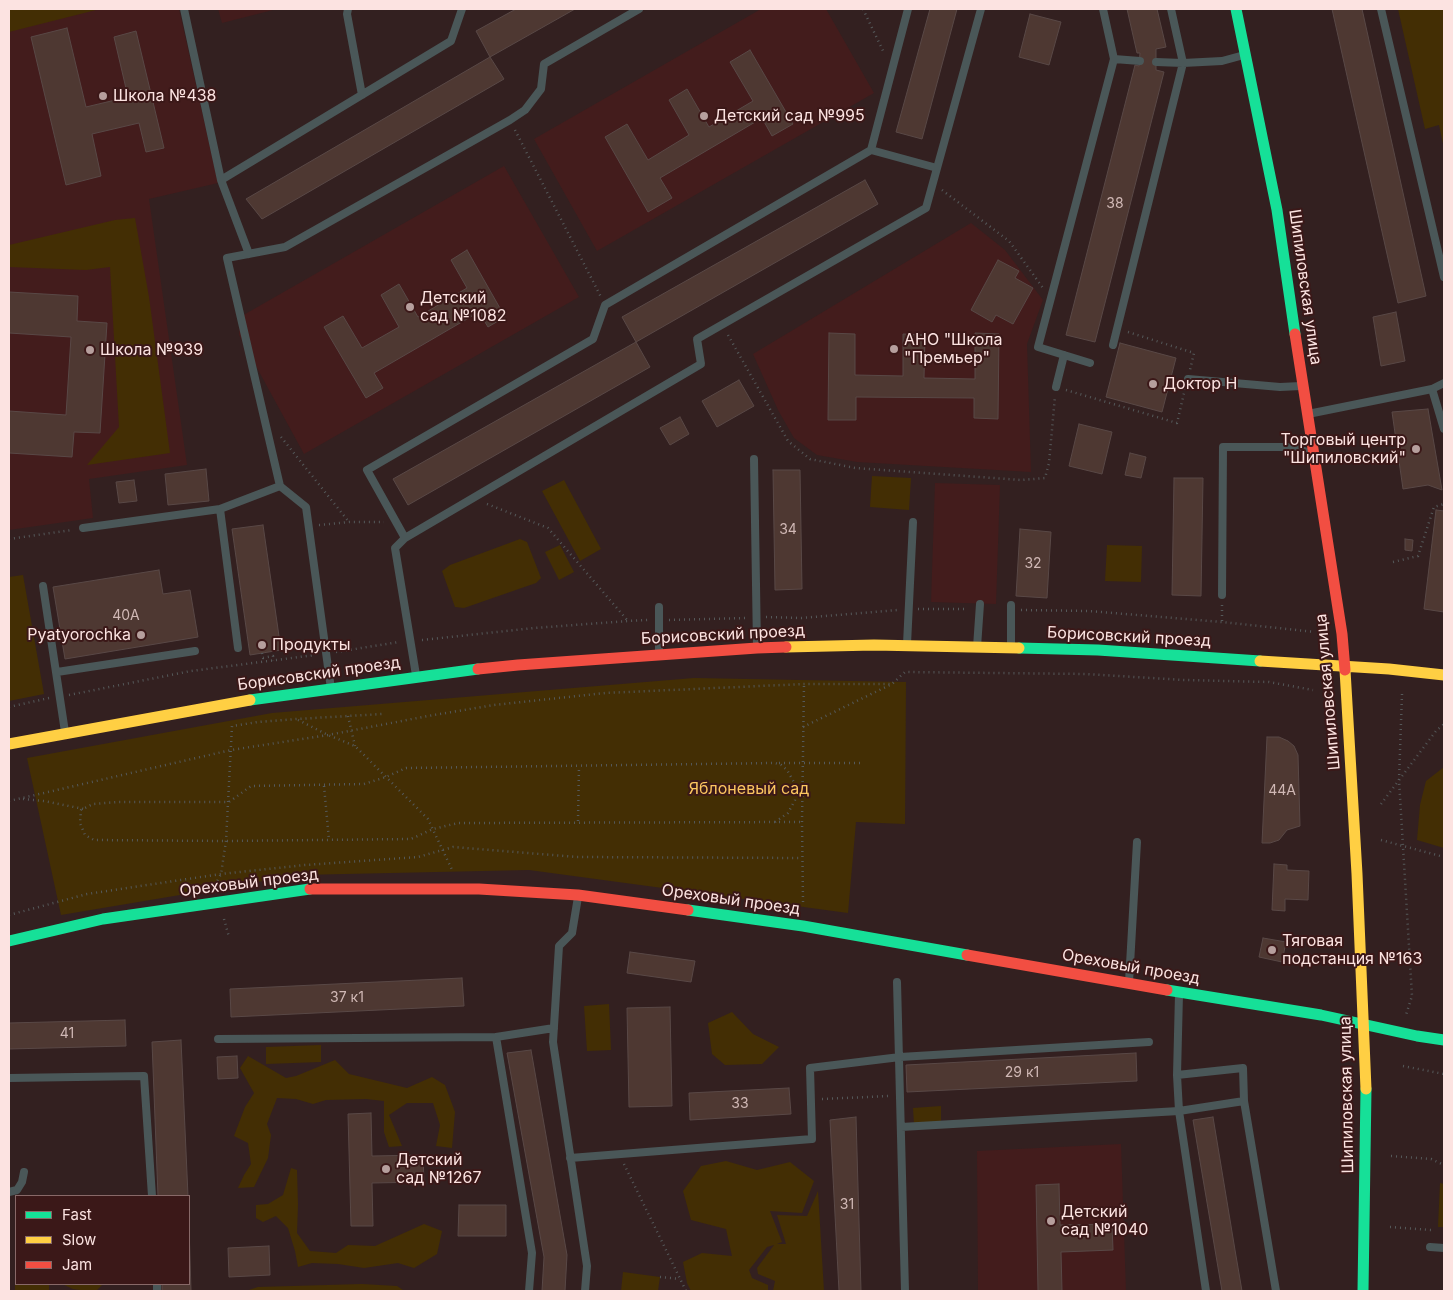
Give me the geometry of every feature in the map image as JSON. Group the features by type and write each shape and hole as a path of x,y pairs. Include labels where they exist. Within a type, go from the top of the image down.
{"street":[{"name":"Шипиловская улица","path":"1236,9 1278,210 1313,453 1342,634 1357,874 1366,1077 1363,1291"},
{"name":"Борисовский проезд","path":"9,744 231,703 416,677 518,665 757,648 802,646 977,646 1098,650 1390,668 1444,675"},
{"name":"Ореховый проезд","path":"9,941 103,919 308,889 479,889 578,896 803,926 1129,984 1321,1015 1416,1036 1444,1040"}],"lane":[{"path":"184,9 221,180 249,254"},
{"path":"348,9 347,14 362,95"},
{"path":"221,180 451,42 462,9"},
{"path":"331,688 306,507 280,486 227,258 285,247 510,120 524,110 541,89 544,64 640,9"},
{"path":"405,538 367,470 593,339 605,306 871,150 908,9"},
{"path":"416,677 395,548 405,538 701,364 697,339 926,208 981,9"},
{"path":"1090,362 1038,347 1114,59 1104,9"},
{"path":"1113,345 1183,63 1171,9"},
{"path":"1381,9 1444,277"},
{"path":"1156,62 1222,61 1245,54"},
{"path":"1114,59 1140,61"},
{"path":"871,150 937,168"},
{"path":"1056,387 1064,355"},
{"path":"1188,379 1280,387 1303,386"},
{"path":"1308,414 1432,389 1444,383"},
{"path":"1432,389 1444,429"},
{"path":"1222,596 1223,447 1291,447 1313,453"},
{"path":"754,459 757,648"},
{"path":"83,528 220,509 280,486"},
{"path":"220,509 238,648"},
{"path":"907,646 913,522"},
{"path":"43,586 66,734"},
{"path":"977,646 980,604"},
{"path":"1011,605 1011,647"},
{"path":"659,606 659,655"},
{"path":"57,672 196,651"},
{"path":"1129,984 1137,842"},
{"path":"578,896 572,933 559,946 553,1042 586,1266 586,1291"},
{"path":"898,982 905,1291"},
{"path":"1180,992 1177,1075 1179,1111 1206,1291"},
{"path":"218,1039 496,1037 554,1028"},
{"path":"496,1037 532,1253 529,1291"},
{"path":"570,1158 812,1139 810,1068 900,1057 1149,1042"},
{"path":"1177,1075 1243,1068 1244,1101 1276,1291"},
{"path":"9,1078 144,1076 152,1195"},
{"path":"901,1127 1179,1111 1244,1101"},
{"path":"9,1192 17,1190 22,1182 24,1172"},
{"path":"1430,1247 1444,1248"}],"path":[{"path":"863,9 892,70"},
{"path":"510,120 605,306"},
{"path":"933,182 1009,241 1043,288 1048,309"},
{"path":"722,325 788,441 810,459 855,468 1021,480 1045,478 1049,463 1056,387 1176,423 1194,353 1117,329"},
{"path":"281,436 349,522"},
{"path":"473,498 548,528 628,621"},
{"path":"1393,562 1418,556 1434,507 1444,504"},
{"path":"309,526 349,522 395,522"},
{"path":"9,539 83,528"},
{"path":"1222,596 1222,622"},
{"path":"262,653 262,658 273,656 273,661"},
{"path":"803,727 892,684 905,672 1086,674 1184,680 1269,682 1313,690"},
{"path":"803,902 802,763 804,684"},
{"path":"9,801 231,750 328,735 494,705 593,694 804,684 892,684"},
{"path":"1402,694 1399,780 1412,996 1405,1015"},
{"path":"214,886 221,874 226,841 232,726 258,722 382,714"},
{"path":"348,716 355,746"},
{"path":"297,719 355,746 428,819 455,876"},
{"path":"1381,804 1436,731 1444,724"},
{"path":"775,763 788,770 795,784 796,792 795,800 788,813 775,822"},
{"path":"802,822 458,823 433,829 411,839 226,841 94,840 85,835 80,823 81,810 93,804 118,802 229,802 251,786 364,784 406,768 860,763"},
{"path":"578,822 579,765"},
{"path":"324,786 329,840"},
{"path":"19,798 84,809"},
{"path":"1381,840 1444,857"},
{"path":"9,915 87,894 221,874 305,865 418,857 452,847 577,857 802,858"},
{"path":"1403,1066 1444,1074"},
{"path":"811,1099 900,1096"},
{"path":"619,1154 686,1291"},
{"path":"1391,1156 1432,1158 1444,1165"},
{"path":"1390,1228 1431,1230"},
{"path":"660,1277 680,1279"}],"shaded area":[{"path":"9,9 179,9 218,183 149,199 187,465 89,479 93,518 9,530"},
{"path":"218,9 277,9 222,23"},
{"name":"Детский сад №995","path":"761,9 826,9 874,93 597,251 534,139"},
{"name":"Детский сад №1082","path":"504,166 579,297 304,454 239,335 240,317"},
{"name":"АНО \"Школа \"Премьер\"","path":"971,223 1005,250 1043,300 1027,344 1031,472 857,462 817,455 794,438 778,410 753,354"},
{"path":"935,483 1000,485 996,604 931,602"},
{"name":"Детский сад №1040","path":"1121,1144 1126,1291 978,1291 977,1151"}],"green space":[{"path":"9,9 100,9 9,32"},
{"path":"1398,9 1444,9 1444,148 1439,125 1425,129"},
{"path":"135,218 149,297 170,453 87,465 119,427 110,267 86,270 9,267 9,245 115,220"},
{"path":"872,476 911,478 909,510 870,507"},
{"path":"564,480 601,549 580,561 542,491"},
{"path":"520,539 527,542 541,578 536,583 464,608 455,607 442,571 450,565"},
{"path":"560,545 574,572 559,580 545,552"},
{"path":"1107,545 1142,546 1141,582 1105,581"},
{"path":"23,575 44,694 9,701 9,577"},
{"name":"Яблоневый сад","path":"694,678 906,682 905,824 856,822 848,913 529,870 299,875 61,915 27,758 272,713"},
{"path":"1444,767 1444,848 1417,840 1420,805 1426,781"},
{"path":"609,1004 611,1050 587,1051 584,1006"},
{"path":"732,1012 753,1034 779,1047 762,1064 725,1065 712,1054 708,1023"},
{"path":"321,1045 321,1062 266,1064 266,1047"},
{"path":"248,1056 286,1078 296,1076 335,1060 349,1074 407,1088 432,1077 445,1085 455,1112 452,1148 436,1146 440,1125 433,1103 407,1103 389,1115 402,1146 389,1147 384,1132 384,1101 366,1099 326,1100 313,1104 296,1099 277,1098 267,1124 271,1135 268,1158 254,1187 238,1188 251,1164 248,1143 234,1136 245,1107 254,1093 240,1068"},
{"path":"941,1106 941,1122 914,1124 913,1108"},
{"path":"726,1161 757,1170 790,1162 814,1181 802,1213 770,1211 782,1242 777,1244 786,1244 777,1215 807,1216 818,1191 824,1291 773,1291 775,1281 758,1274 757,1268 774,1245 767,1247 749,1270 752,1278 768,1285 768,1291 691,1291 687,1283 683,1262 702,1253 732,1256 726,1229 691,1220 683,1191 701,1166"},
{"path":"291,1168 297,1170 297,1233 310,1251 336,1253 348,1245 375,1246 424,1224 442,1231 437,1254 414,1268 398,1263 364,1268 312,1263 298,1267 288,1228 276,1216 263,1222 256,1218 256,1205 268,1204 283,1195"},
{"path":"1440,1183 1444,1184 1444,1227 1438,1227"},
{"path":"623,1272 660,1277 658,1291 621,1291"},
{"path":"362,1284 397,1286 403,1290 246,1291 258,1287"},
{"path":"15,1285 49,1285 49,1291 15,1291"},
{"path":"64,1285 102,1285 96,1291 73,1289"}],"building":[{"path":"516,9 575,9 490,57 476,31"},
{"path":"930,9 957,9 922,139 896,132"},
{"path":"1127,9 1157,9 1166,47 1156,49 1156,70 1164,72 1095,342 1066,335 1135,65 1139,66 1140,53 1137,53"},
{"path":"1332,9 1362,9 1426,296 1398,303"},
{"path":"1030,14 1061,22 1049,65 1019,57"},
{"path":"67,28 86,107 128,97 114,37 136,31 164,148 146,152 139,123 92,134 101,176 66,185 31,37"},
{"path":"750,50 793,124 772,136 762,118 660,178 672,198 648,212 605,137 627,124 648,160 689,135 669,100 687,89 709,127 753,101 730,62"},
{"path":"490,57 504,79 262,219 246,199"},
{"path":"865,180 878,204 636,342 622,317"},
{"path":"467,250 505,317 488,327 479,312 374,373 383,388 366,398 324,327 343,316 362,348 399,327 381,295 399,284 418,317 467,288 451,260"},
{"path":"998,260 1019,271 1015,278 1033,288 1013,324 996,315 992,322 971,310"},
{"path":"9,292 78,296 77,321 107,323 100,433 74,432 72,457 9,453 9,411 66,415 71,337 9,333"},
{"path":"1396,312 1405,361 1381,366 1373,317"},
{"path":"829,333 855,334 855,375 903,376 903,334 925,335 924,378 975,379 975,333 999,334 998,419 974,418 974,398 856,397 856,420 828,420"},
{"path":"636,342 650,367 408,505 393,479"},
{"path":"1120,343 1176,358 1162,412 1106,397"},
{"path":"739,380 754,406 717,427 702,401"},
{"name":"Торговый центр \"Шипиловский\"","path":"1428,409 1442,490 1428,485 1403,489 1392,412"},
{"path":"680,417 689,434 670,445 660,428"},
{"path":"1079,424 1112,432 1102,474 1069,466"},
{"path":"1130,453 1146,457 1141,478 1125,475"},
{"path":"206,469 209,501 168,505 165,474"},
{"path":"773,470 800,470 802,589 775,590"},
{"path":"1174,478 1203,478 1201,596 1172,595"},
{"path":"134,480 137,501 119,503 116,482"},
{"path":"1436,510 1444,511 1444,612 1424,609"},
{"path":"263,525 281,650 250,655 232,529"},
{"path":"1020,529 1051,532 1047,598 1016,596"},
{"path":"1405,539 1413,540 1412,551 1405,550"},
{"path":"159,570 163,594 190,590 198,637 65,659 53,587"},
{"path":"1267,737 1279,737 1288,741 1294,746 1298,755 1300,826 1287,830 1279,840 1262,843"},
{"path":"1274,864 1287,865 1287,870 1309,871 1308,900 1285,899 1285,911 1272,910"},
{"name":"Тяговая подстанция №163","path":"1263,938 1286,942 1282,962 1259,957"},
{"path":"630,952 695,961 691,982 627,973"},
{"path":"462,978 464,1006 231,1017 230,989"},
{"path":"670,1007 672,1106 629,1107 627,1008"},
{"path":"125,1020 126,1046 9,1049 9,1023"},
{"path":"181,1040 188,1195 158,1195 152,1042"},
{"path":"531,1050 567,1255 565,1291 542,1291 544,1257 507,1053"},
{"path":"1136,1053 1137,1081 907,1092 906,1065"},
{"path":"237,1056 238,1078 218,1079 217,1057"},
{"path":"789,1088 791,1114 690,1120 689,1093"},
{"name":"Детский сад №1267","path":"371,1113 372,1156 423,1155 424,1182 372,1183 373,1226 351,1226 348,1114"},
{"path":"856,1117 861,1291 839,1291 830,1120"},
{"path":"1213,1117 1242,1291 1222,1291 1193,1120"},
{"path":"1059,1184 1060,1225 1112,1224 1113,1250 1061,1252 1062,1291 1038,1291 1036,1185"},
{"path":"459,1205 506,1205 506,1236 458,1236"},
{"path":"269,1246 270,1275 229,1277 228,1248"},
{"path":"190,1258 191,1291 162,1291 162,1285 190,1285"}],"traffic: fast":[{"path":"1236,9 1277,210 1295,334"},
{"path":"1019,648 1098,650 1260,661"},
{"path":"250,700 478,669"},
{"path":"9,941 103,919 310,889"},
{"path":"688,910 803,926 967,955"},
{"path":"1167,990 1321,1015 1444,1040"},
{"path":"1363,1291 1366,1089"}],"traffic: slow":[{"path":"786,647 874,645 1019,648"},
{"path":"1260,661 1389,669 1444,675"},
{"path":"1345,670 1357,874 1366,1089"},
{"path":"9,744 250,700"}],"traffic: jam":[{"path":"1295,334 1342,634 1345,670"},
{"path":"478,669 786,647"},
{"path":"310,889 479,889 578,895 688,910"},
{"path":"967,955 1167,990"}],"place":[{"name":"Школа №438","path":"103,96"},
{"name":"Детский сад №995","path":"704,116"},
{"name":"Детский сад №1082","path":"410,307"},
{"name":"АНО \"Школа \"Премьер\"","path":"894,349"},
{"name":"Школа №939","path":"90,350"},
{"name":"Доктор Н","path":"1153,384"},
{"name":"Торговый центр \"Шипиловский\"","path":"1416,449"},
{"name":"Pyatyorochka","path":"141,635"},
{"name":"Продукты","path":"262,645"},
{"name":"Тяговая подстанция №163","path":"1272,950"},
{"name":"Детский сад №1267","path":"386,1169"},
{"name":"Детский сад №1040","path":"1051,1221"}]}
